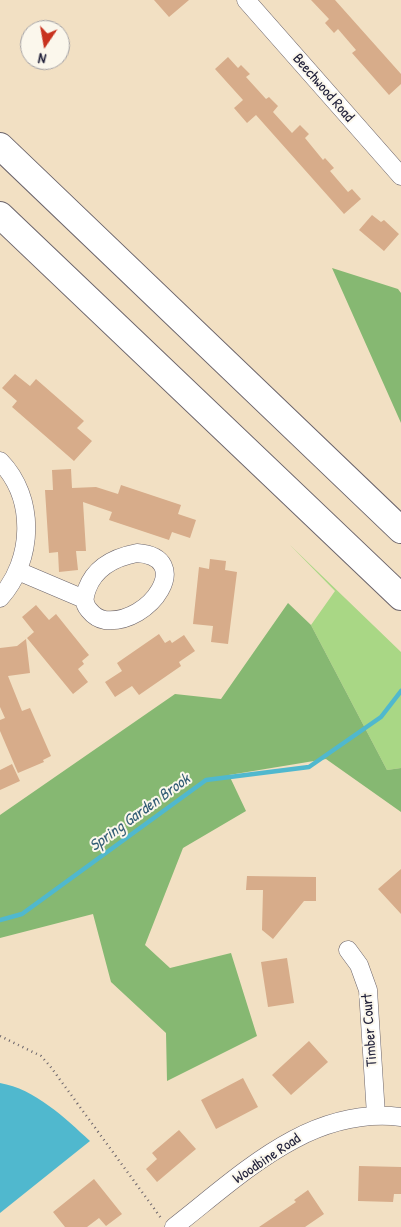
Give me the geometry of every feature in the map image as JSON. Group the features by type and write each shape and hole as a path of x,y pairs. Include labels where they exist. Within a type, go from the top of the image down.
{"highway":[{"path":"0,146 401,530"},
{"path":"0,215 401,597"}],"street":[{"name":"Beechwood Road","path":"246,0 401,176"},
{"path":"0,461 7,468 16,483 23,499 26,516 26,537 18,571 9,588 0,598"},
{"path":"18,571 84,599 88,609 102,620 112,621 130,616 142,610 161,590 164,570 154,556 148,554 137,553 120,557 105,565 95,575 84,599"},
{"name":"Timber Court","path":"348,950 359,965 368,990 376,1116"},
{"name":"Woodbine Road","path":"168,1223 295,1137 338,1121 376,1116 401,1117"}],"path":[{"path":"0,1036 41,1056 50,1066 168,1223"}],"green space":[{"path":"332,268 398,289 401,293 401,423"},
{"path":"290,545 401,652 401,768 387,770 311,625 335,591"},
{"path":"288,603 311,625 387,770 401,768 401,812 326,759 229,775 246,811 183,848 145,945 170,968 231,953 257,1036 167,1081 166,1033 111,982 93,914 0,938 0,815 175,694 221,699"}],"water":[{"path":"0,1083 13,1086 37,1098 60,1114 90,1141 0,1213"}],"building":[{"path":"154,0 189,0 169,17"},
{"path":"311,0 335,0 401,74 401,84 389,95 352,53 356,50 338,29 334,33 325,23 329,19"},
{"path":"228,57 238,68 241,65 250,74 246,77 266,99 269,97 278,106 273,112 292,133 300,125 309,134 305,138 323,160 325,158 334,168 330,171 348,192 352,189 361,199 344,214 256,115 247,123 234,108 243,100 215,69"},
{"path":"372,215 381,222 384,220 399,234 384,251 359,230"},
{"path":"15,374 30,386 36,379 84,421 77,428 92,441 74,461 12,407 17,401 2,388"},
{"path":"71,469 72,488 96,487 118,494 121,485 181,505 178,514 196,520 190,538 172,532 169,540 109,520 112,512 83,502 86,551 76,551 78,570 59,572 58,552 49,553 45,490 53,490 52,470"},
{"path":"210,559 226,561 225,570 237,572 228,644 211,642 213,626 193,624 199,567 209,569"},
{"path":"36,605 49,620 56,614 89,655 82,661 84,664 78,669 88,682 73,694 27,638 34,632 22,617"},
{"path":"159,634 165,643 170,640 172,643 184,635 195,651 179,662 181,666 139,695 132,686 115,697 105,682 122,671 117,663"},
{"path":"26,639 30,673 8,676 22,711 30,708 51,756 43,760 44,762 18,773 0,731 0,720 5,718 0,707 0,648 17,646"},
{"path":"12,764 20,781 0,790 0,770"},
{"path":"401,869 401,914 378,889"},
{"path":"247,876 316,877 316,901 304,901 273,939 262,930 263,890 246,890"},
{"path":"287,958 294,1003 268,1007 261,962"},
{"path":"309,1041 328,1062 291,1095 272,1075"},
{"path":"243,1078 258,1107 216,1129 201,1100"},
{"path":"179,1130 196,1149 157,1182 146,1169 157,1159 152,1153"},
{"path":"359,1166 401,1167 401,1194 394,1194 393,1202 358,1201"},
{"path":"94,1179 122,1214 106,1226 99,1218 87,1227 65,1227 53,1212"},
{"path":"308,1190 324,1214 305,1227 259,1227 296,1202 294,1200"}],"waterway":[{"name":"Spring Garden Brook","path":"0,920 22,914 206,780 309,767 381,717 401,691"}]}
